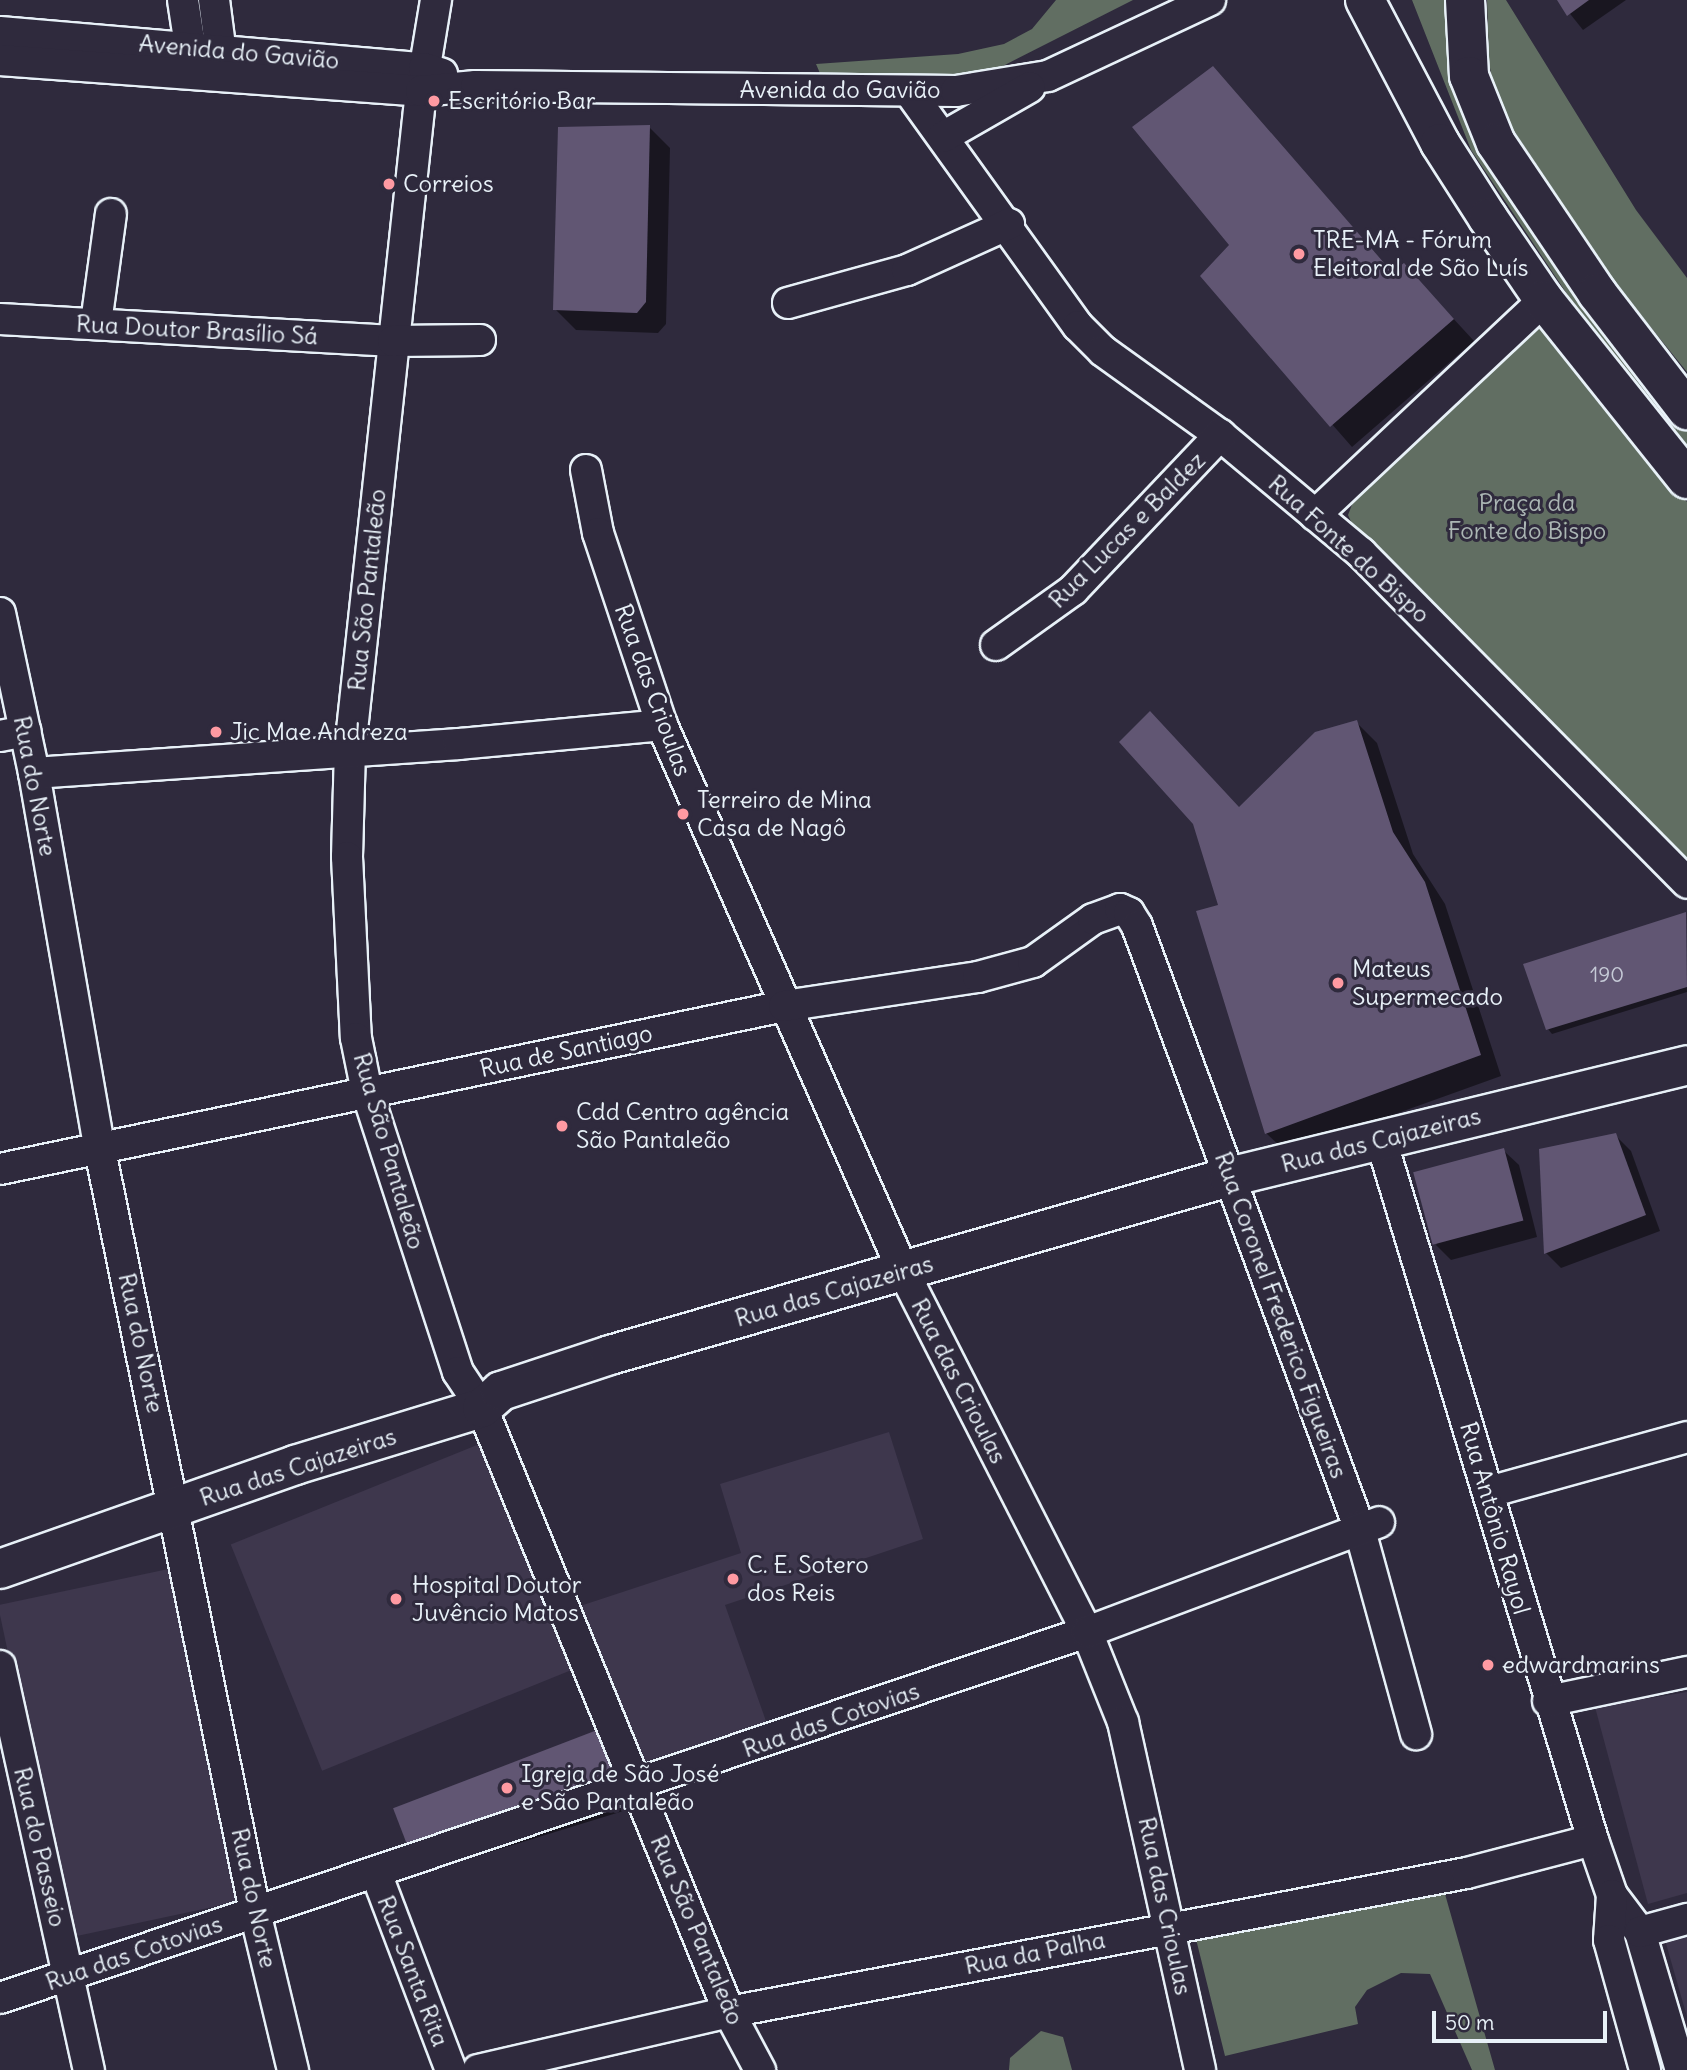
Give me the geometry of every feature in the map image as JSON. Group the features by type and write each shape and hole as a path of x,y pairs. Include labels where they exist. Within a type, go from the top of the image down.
{"main road":[{"path":"1365,0 1440,143 1544,300 1687,479"},
{"path":"1380,0 1418,100"},
{"path":"1465,0 1468,76 1486,124 1597,293 1687,410"},
{"name":"Rua das Cajazeiras","path":"0,1569 295,1465 482,1408 501,1391 610,1355 1229,1177 1687,1065"},
{"path":"1641,1077 1687,1073"}],"street":[{"path":"183,0 192,60"},
{"path":"214,0 223,62"},
{"name":"Rua São Pantaleão","path":"436,0 422,79 350,749 349,963 367,1091 458,1372 482,1408 729,2012 760,2070"},
{"name":"Avenida do Gavião","path":"0,60 192,60 476,86 909,91 987,88 1048,76 1198,3"},
{"name":"Avenida do Gavião","path":"0,32 192,60"},
{"path":"943,137 1048,76"},
{"name":"Rua Fonte do Bispo","path":"909,91 1009,224 1078,326 1103,351 1220,435 1371,563 1687,883"},
{"path":"96,323 111,214"},
{"path":"788,303 907,270 1009,224"},
{"path":"1315,515 1544,300"},
{"name":"Rua Doutor Brasílio Sá","path":"0,319 393,341"},
{"path":"393,341 480,340"},
{"name":"Rua Lucas e Baldez","path":"996,645 1073,590 1220,435"},
{"name":"Rua das Crioulas","path":"586,470 598,533 662,724 903,1271 1087,1632 1123,1722 1200,2070"},
{"name":"Rua do Norte","path":"0,613 13,734 34,773 100,1150 175,1507 255,1912 293,2070"},
{"path":"34,773 662,724"},
{"name":"Rua de Santiago","path":"0,1169 784,1006 978,977 1033,962 1093,919 1120,909"},
{"name":"Rua Coronel Frederico Figueiras","path":"1120,909 1129,913 1137,926 1229,1177 1369,1525 1416,1734"},
{"path":"1641,1077 1687,1048"},
{"name":"Rua Antônio Rayol","path":"1381,1140 1489,1492 1548,1701 1612,1895 1640,1932 1681,2070"},
{"path":"1489,1492 1687,1437"},
{"name":"Rua das Cotovias","path":"0,1998 1087,1632 1369,1525"},
{"name":"Rua do Passeio","path":"0,1666 89,2070"},
{"path":"1548,1701 1687,1672"},
{"name":"Rua da Palha","path":"478,2070 729,2012 1168,1927 1467,1873 1593,1840"},
{"name":"Rua Santa Rita","path":"376,1872 451,2070"},
{"name":"Rua Antônio Rayol","path":"1612,1895 1609,1940 1645,2070"},
{"path":"1640,1932 1687,1919"}],"shaded area":[{"name":"C. E. Sotero dos Reis","path":"889,1432 923,1539 725,1605 767,1724 634,1765 574,1608 741,1553 720,1484"},
{"name":"Hospital Doutor Juvêncio Matos","path":"482,1443 573,1669 322,1771 231,1545"},
{"path":"173,1568 244,1901 69,1938 0,1605"},
{"path":"1687,1692 1687,1893 1648,1904 1595,1707"},
{"path":"1687,1936 1687,2017 1665,1940"}],"green space":[{"path":"1056,0 1133,0 999,68 968,76 822,78 816,64 958,54 1004,44 1032,29"},
{"path":"1412,0 1457,0 1455,52 1658,395 1687,430 1687,449 1581,315 1471,150"},
{"path":"1487,0 1506,0 1636,210 1687,278 1687,372 1619,288 1508,122 1495,97 1489,62"},
{"name":"Praça da Fonte do Bispo","path":"1535,329 1548,329 1687,502 1687,866 1355,530 1348,515 1353,502"},
{"path":"1443,1887 1495,2070 1472,2070 1430,1974 1401,1973 1367,1990 1355,2007 1358,2024 1225,2056 1195,1935"},
{"path":"1041,2031 1063,2037 1072,2070 1009,2070 1010,2058"}],"building":[{"path":"1557,0 1589,0 1567,16"},
{"name":"TRE-MA - Fórum Eleitoral de São Luís","path":"1213,66 1392,272 1404,263 1454,319 1330,427 1200,276 1229,245 1132,127"},
{"path":"650,125 646,302 637,313 553,310 558,127"},
{"name":"Mateus Supermecado","path":"1150,711 1239,807 1315,732 1357,720 1393,832 1425,882 1481,1055 1265,1134 1196,911 1218,905 1193,824 1119,742"},
{"path":"1686,912 1687,987 1546,1030 1523,964"},
{"path":"1616,1133 1646,1215 1544,1254 1539,1149"},
{"path":"1504,1148 1523,1220 1433,1245 1413,1172"},
{"name":"Igreja de São José e São Pantaleão","path":"605,1727 627,1783 415,1864 393,1808"}],"place":[{"name":"Escritório Bar","path":"434,101"},
{"name":"Correios","path":"389,184"},
{"name":"TRE-MA - Fórum Eleitoral de São Luís","path":"1299,254"},
{"name":"Jic Mae Andreza","path":"216,732"},
{"name":"Terreiro de Mina Casa de Nagô","path":"683,814"},
{"name":"Mateus Supermecado","path":"1338,983"},
{"name":"Cdd Centro agência São Pantaleão","path":"562,1126"},
{"name":"C. E. Sotero dos Reis","path":"733,1579"},
{"name":"Hospital Doutor Juvêncio Matos","path":"396,1599"},
{"name":"edwardmarins","path":"1488,1665"},
{"name":"Igreja de São José e São Pantaleão","path":"507,1788"}]}
